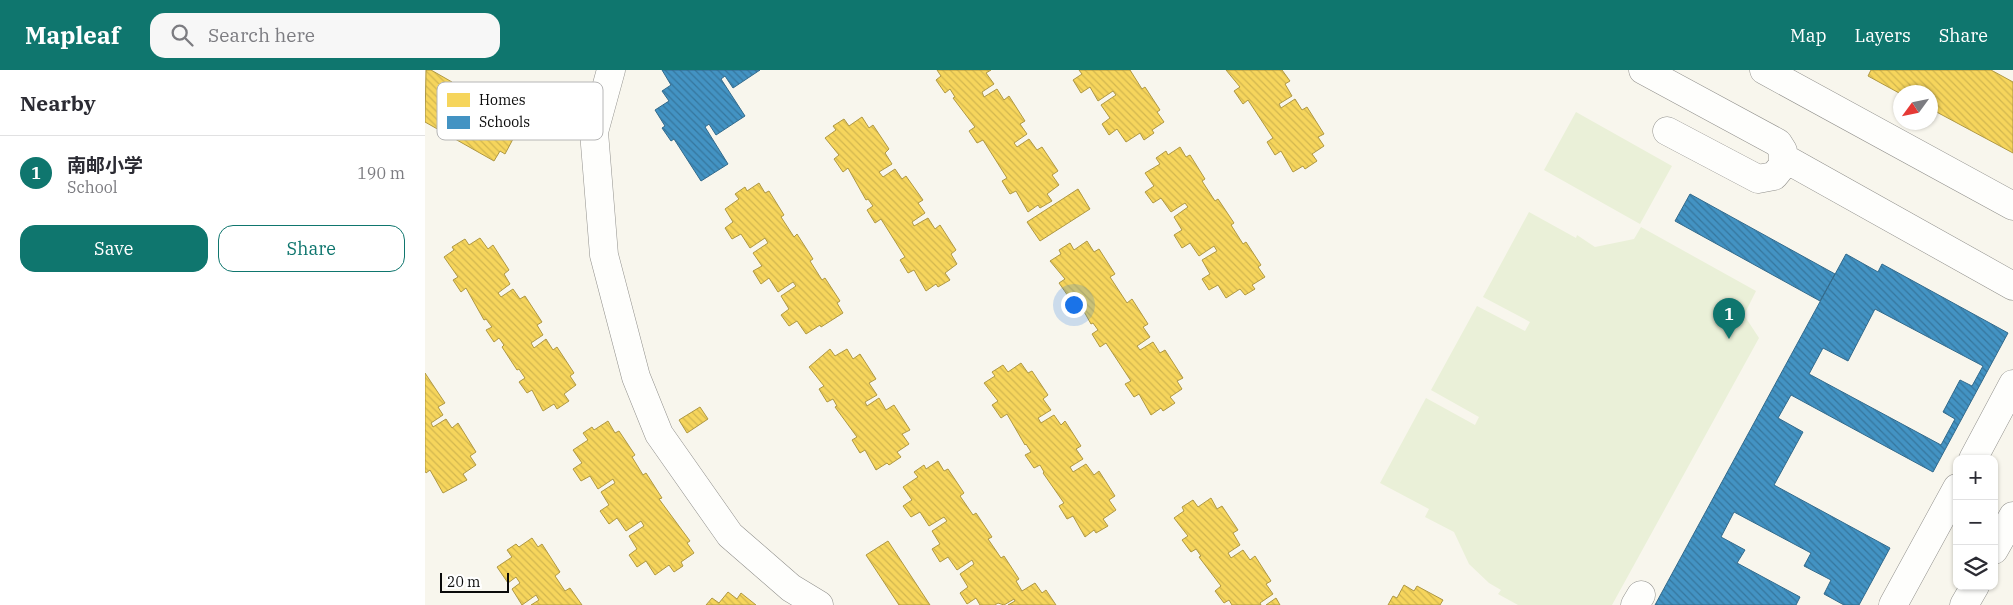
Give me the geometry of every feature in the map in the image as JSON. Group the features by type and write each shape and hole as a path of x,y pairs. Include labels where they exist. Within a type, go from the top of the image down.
{"street":[{"path":"603,99 611,70"},
{"path":"1643,70 1778,143 1784,158 2013,286"},
{"path":"1764,70 2013,206"},
{"path":"1667,131 1758,179 1770,178 1779,173 1784,158"},
{"path":"595,140 603,255 635,377 659,434 730,535 791,588 819,605"},
{"path":"1975,455 2013,384"},
{"path":"1893,605 1953,495"},
{"path":"1997,545 2013,516"},
{"path":"1964,605 1973,590"}],"green space":[{"path":"1576,112 1672,166 1640,224 1544,170"},
{"path":"1529,212 1576,238 1577,235 1595,247 1634,239 1641,227 1756,291 1744,315 1759,338 1612,605 1518,605 1498,594 1501,590 1489,583 1469,564 1454,532 1425,517 1429,509 1380,483 1426,398 1475,425 1479,417 1431,390 1477,306 1525,331 1530,322 1483,297"}],"building: Homes":[{"path":"426,70 431,70 452,82 437,82 437,129 425,122"},
{"path":"937,70 991,70 986,73 994,84 982,92 984,97 997,89 1004,100 1009,96 1025,121 1020,124 1027,134 1014,143 1017,147 1029,139 1037,150 1042,147 1058,171 1052,175 1059,185 1047,194 1052,201 1040,208 1038,205 1028,212 1016,191 1010,194 1002,181 1007,178 983,140 977,143 969,131 975,127 953,98 955,97 950,89 945,93 936,80 941,76"},
{"path":"1079,70 1130,70 1142,89 1145,87 1160,110 1157,112 1164,122 1152,130 1154,133 1144,140 1140,133 1126,142 1117,129 1109,135 1102,124 1110,118 1101,105 1116,95 1113,91 1098,101 1090,87 1081,93 1073,80 1082,74"},
{"path":"1226,70 1282,70 1290,81 1285,84 1292,96 1279,104 1281,108 1295,99 1302,110 1307,107 1324,134 1318,137 1324,146 1312,154 1317,161 1305,169 1303,166 1293,172 1281,151 1275,155 1267,142 1273,138 1248,100 1243,104 1234,91 1240,87"},
{"path":"1871,70 1991,70 2013,82 2013,153 1938,113 1938,85 1893,85 1893,90 1868,76"},
{"path":"862,117 869,128 873,125 889,149 885,153 892,164 879,172 883,177 895,169 902,179 906,176 923,200 918,203 925,213 912,222 914,226 928,218 935,229 940,225 956,250 951,254 957,264 945,273 950,280 938,287 936,284 926,291 914,270 908,273 900,260 905,257 881,219 875,223 867,210 873,206 868,199 866,200 848,168 843,172 834,159 839,155 825,138 836,130 833,126 844,119 849,126"},
{"path":"457,140 512,140 505,154 500,151 494,161"},
{"path":"1180,147 1186,157 1190,155 1205,179 1202,181 1215,201 1218,199 1234,223 1231,225 1243,244 1246,242 1261,265 1258,267 1265,277 1252,285 1255,289 1245,295 1240,289 1226,298 1218,285 1209,290 1202,279 1210,274 1202,260 1217,251 1214,246 1199,256 1190,243 1182,248 1174,235 1182,230 1174,217 1188,207 1185,203 1171,212 1161,198 1153,203 1145,192 1154,186 1145,173 1160,164 1156,158 1166,151 1168,155"},
{"path":"759,183 765,193 769,191 784,215 781,217 794,237 797,234 813,259 810,261 822,280 825,278 840,301 837,303 843,313 806,334 797,321 789,326 781,315 789,309 781,296 796,286 793,282 778,292 769,278 761,284 753,271 762,266 753,253 768,243 765,238 750,248 741,234 732,239 725,228 733,222 725,209 739,199 735,194 745,187 747,191"},
{"path":"1078,189 1090,209 1040,241 1027,222"},
{"path":"480,238 488,249 493,245 509,270 504,274 510,284 498,293 501,297 513,289 520,299 525,296 542,322 537,325 543,335 531,343 534,348 546,339 553,350 557,347 574,373 570,376 576,385 564,394 569,401 557,409 554,404 543,411 532,390 527,393 519,382 525,378 519,369 517,370 502,347 504,345 499,338 494,342 486,330 492,327 486,319 484,320 466,288 461,292 453,280 458,277 444,257 454,250 452,247 465,239 469,245"},
{"path":"1087,241 1094,252 1099,249 1115,274 1110,277 1127,303 1132,299 1148,324 1143,327 1150,337 1137,346 1140,350 1153,342 1160,353 1165,350 1183,378 1177,381 1182,389 1170,397 1175,403 1163,411 1161,408 1151,415 1139,394 1134,397 1125,384 1131,381 1106,343 1100,347 1092,334 1098,330 1093,323 1091,324 1073,292 1068,296 1059,283 1065,279 1050,261 1061,254 1059,250 1070,243 1074,250"},
{"path":"830,349 835,356 847,349 853,359 860,354 876,379 869,383 877,395 865,402 867,406 879,398 886,410 894,405 910,430 902,434 909,444 897,452 901,457 889,465 887,463 876,470 865,450 860,453 852,440 857,437 835,407 837,406 833,399 827,402 819,389 824,386 809,367"},
{"path":"1021,363 1028,373 1032,371 1048,395 1043,399 1051,410 1038,418 1041,423 1054,415 1061,425 1065,421 1081,446 1076,449 1083,459 1070,467 1073,472 1086,464 1094,475 1099,471 1115,496 1109,500 1116,510 1103,519 1108,526 1096,533 1094,530 1085,537 1073,516 1067,519 1059,506 1064,503 1043,473 1040,465 1034,468 1025,455 1031,452 1007,414 1001,418 992,405 998,401 984,383 995,376 992,372 1003,365 1008,372"},
{"path":"425,373 445,403 438,407 443,415 431,423 433,427 446,419 452,428 458,423 476,452 470,456 476,465 463,474 467,480 443,493 430,470 426,473 425,471"},
{"path":"700,407 708,419 687,433 679,420"},
{"path":"608,421 615,433 619,431 635,455 632,457 643,475 646,473 662,498 659,499 690,541 687,543 694,553 681,562 683,566 674,572 669,565 655,575 646,561 637,567 629,555 637,549 629,536 644,526 641,521 626,531 617,518 609,524 600,511 609,505 601,492 615,483 613,479 598,489 590,476 581,481 573,469 582,463 573,450 588,440 583,433 592,427 594,430"},
{"path":"938,461 944,471 948,469 964,493 960,496 973,515 976,513 992,537 988,539 1001,558 1004,556 1019,579 1016,581 1022,591 1035,583 1042,593 1046,590 1056,605 1008,605 1015,601 1014,599 1004,605 998,603 995,605 980,605 976,598 967,604 960,593 968,587 960,574 974,564 972,560 957,570 948,557 940,562 932,549 940,544 932,531 947,521 944,517 929,526 920,512 911,517 903,506 912,500 903,487 918,477 914,472 924,465 926,469"},
{"path":"1211,498 1217,509 1222,506 1238,530 1233,533 1240,545 1228,553 1231,558 1243,550 1250,560 1255,556 1271,581 1266,584 1273,594 1260,603 1261,605 1232,605 1229,600 1224,603 1215,591 1221,586 1199,557 1201,556 1196,549 1191,552 1182,540 1188,536 1174,518 1184,511 1182,507 1193,500 1198,507"},
{"path":"532,538 538,547 542,544 560,572 555,576 565,591 570,588 582,605 531,605 539,600 536,595 522,605 512,589 520,583 516,577 508,583 497,567 512,557 507,550 516,544 519,547"},
{"path":"888,541 930,605 899,605 866,555"},
{"path":"1404,585 1414,591 1417,586 1443,600 1440,605 1388,605 1393,596 1397,598"},
{"path":"728,592 737,599 741,593 756,605 706,605 712,598 719,603"},
{"path":"1276,598 1280,605 1266,605"}],"building: Schools":[{"path":"662,70 760,70 733,88 725,76 721,79 745,116 716,135 709,124 705,127 728,164 701,181 674,139 671,141 662,128 665,126 655,110 669,101 662,91 671,85"},
{"path":"1690,194 1835,274 1820,301 1675,221"},
{"path":"1846,254 1878,272 1882,264 2008,333 1933,472 1791,395 1778,418 1803,432 1774,485 1890,548 1859,605 1844,605 1824,594 1831,580 1804,566 1811,553 1734,512 1721,537 1745,550 1737,563 1800,597 1796,605 1655,605","holes":["1875,309 1983,366 1972,386 1960,380 1943,412 1955,419 1941,445 1809,374 1823,348 1848,361"]}],"place":[{"name":"南邮小学","path":"1729,339"}]}
